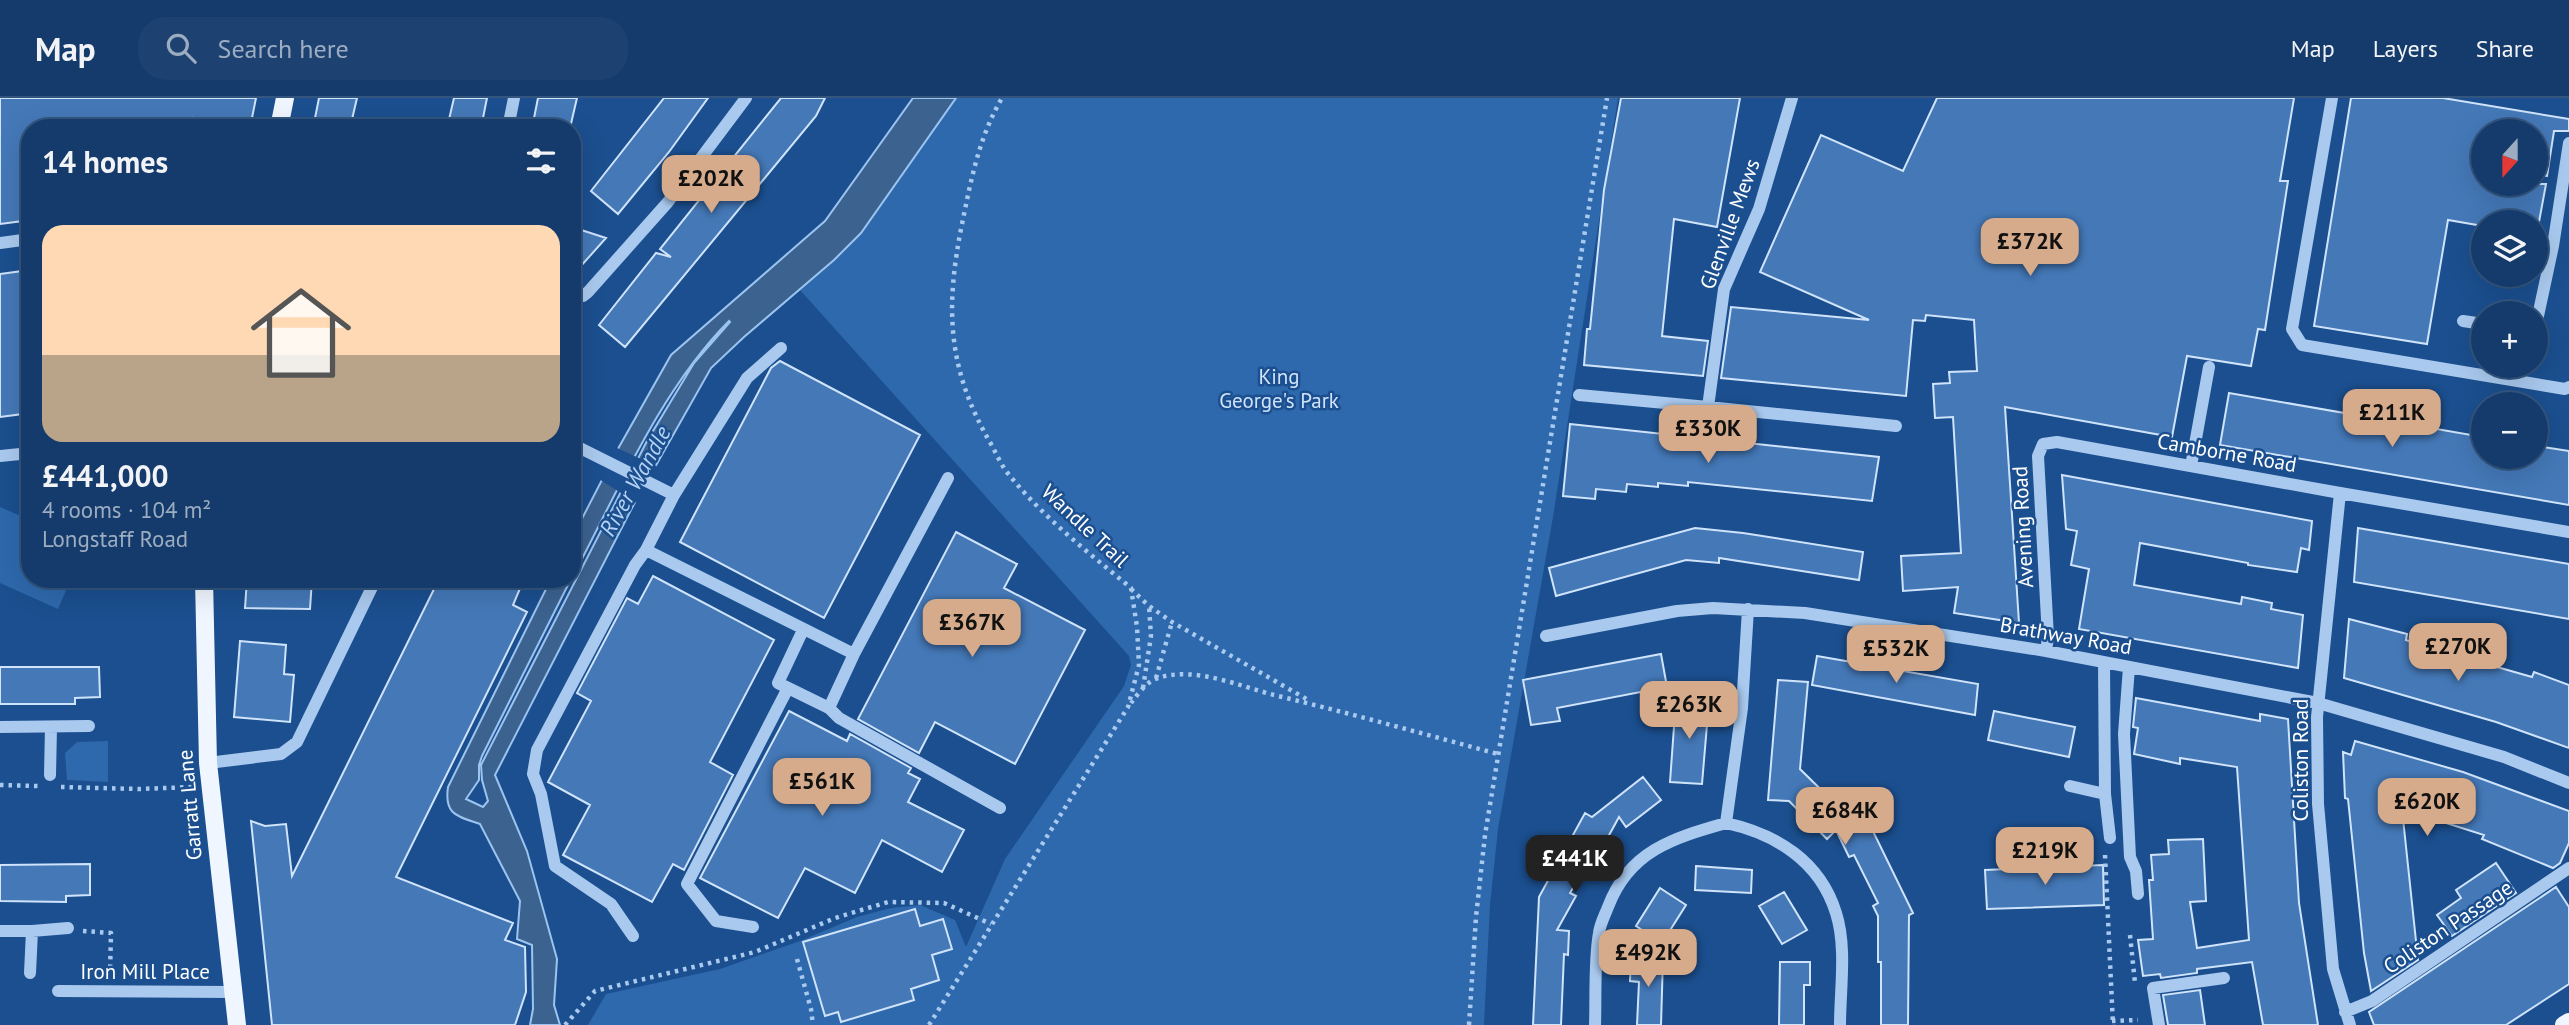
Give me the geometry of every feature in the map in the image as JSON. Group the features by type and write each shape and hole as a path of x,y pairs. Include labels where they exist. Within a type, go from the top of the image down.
{"main road":[{"path":"281,119 285,98"},
{"name":"Garratt Lane","path":"204,588 208,763 237,1025"},
{"path":"2564,1025 2569,1022"}],"street":[{"path":"510,119 514,98"},
{"path":"581,295 606,272 668,202 746,98"},
{"name":"Glenville Mews","path":"1708,407 1724,289 1759,209 1792,98"},
{"path":"2332,98 2292,328 2302,345 2565,389 2569,387"},
{"path":"2541,301 2569,143"},
{"path":"0,243 21,240"},
{"path":"2463,321 2471,322"},
{"path":"633,936 611,904 555,866 541,794 533,774 537,750 674,495 747,378 781,348"},
{"path":"2192,466 2209,366"},
{"path":"1579,394 1896,426"},
{"name":"Camborne Road","path":"2043,444 2057,442 2340,494 2569,532"},
{"name":"Avening Road","path":"2043,444 2038,456 2048,637 2046,651"},
{"path":"581,448 674,495"},
{"path":"0,456 21,454"},
{"path":"829,708 854,654 948,478"},
{"name":"Coliston Road","path":"2340,494 2318,702 2318,804 2333,969 2350,1025"},
{"path":"646,550 854,654"},
{"path":"208,763 281,754 297,742 372,588"},
{"name":"Brathway Road","path":"1546,636 1677,611 1713,608 1805,613 2046,651 2318,702 2504,757 2569,783"},
{"path":"1726,823 1742,708 1748,609"},
{"path":"803,629 778,683 829,708 839,718 1000,808"},
{"path":"2104,662 2105,794 2110,838"},
{"path":"2129,667 2125,748 2130,857 2136,871 2138,894"},
{"path":"753,927 716,921 687,884 789,688"},
{"path":"0,727 89,726"},
{"path":"50,775 51,727"},
{"path":"2070,786 2105,794"},
{"path":"1595,1025 1599,932 1611,898 1625,875 1645,855 1667,841 1726,823 1753,829 1778,840 1795,853 1827,892 1837,915 1841,942 1840,1025"},
{"name":"Coliston Passage","path":"2345,1012 2372,1001 2569,868"},
{"path":"0,931 68,928"},
{"path":"30,973 32,931"},
{"path":"2159,1025 2153,988 2224,978"},
{"name":"Iron Mill Place","path":"58,991 232,992"}],"path":[{"name":"Wandle Trail","path":"929,1025 1129,707 1139,665 1131,588 1065,533 1009,475 974,416 960,377 953,343 953,289 960,236 974,164 991,117 1002,98"},
{"path":"1469,1025 1485,835 1607,98"},
{"path":"1131,588 1149,606 1172,622 1317,705"},
{"path":"1142,689 1151,636 1149,606"},
{"path":"1156,678 1172,622"},
{"path":"1129,707 1142,689 1156,678 1182,674 1317,705 1499,754"},
{"path":"0,785 138,789 210,787"},
{"path":"2110,838 2105,850 2112,1023 2138,1020"},
{"path":"565,1025 594,991 755,952 835,918 888,902 944,903 991,924"},
{"path":"68,928 90,933 111,933 110,991"},
{"path":"797,959 813,1025"}],"green space":[{"name":"King George's Park","path":"956,98 1618,98 1553,517 1498,829 1490,905 1484,1025 588,1025 606,994 720,969 800,941 857,917 891,908 920,905 955,920 966,947 1005,859 1124,686 1131,665 1129,656 800,290 861,233"},
{"path":"0,507 21,516 21,588 67,588 58,609 0,583"},
{"path":"108,741 108,782 67,780 65,753 77,742"}],"water":[{"name":"River Wandle","path":"913,98 956,98 861,233 711,368 633,506 495,775 527,851 557,959 554,1005 560,1025 530,1025 533,1009 532,945 517,939 520,901 480,824 459,816 450,809 448,787 547,588 566,588 482,756 479,780 466,799 483,807 488,801 481,765 572,588 581,588 581,570 647,441 694,363 730,322 705,348 682,378 661,410 581,561 581,521 671,355 825,221"}],"pier":[{"path":"615,447 658,467 638,504 599,479"}],"building":[{"path":"0,98 256,98 252,119 21,119 21,221 0,224"},
{"path":"319,98 357,98 352,119 315,119"},
{"path":"454,98 487,98 483,119 449,119"},
{"path":"538,98 577,98 572,119 534,119"},
{"path":"664,98 708,98 669,152 618,214 591,191"},
{"path":"781,98 825,98 816,116 625,347 599,325 656,253 671,257 660,249"},
{"path":"1621,98 1740,98 1717,227 1674,219 1662,336 1708,341 1703,376 1584,365 1604,190"},
{"path":"1937,98 2294,98 2280,181 2288,181 2265,330 2258,329 2251,366 2187,356 2172,437 2005,407 2019,623 1954,613 1958,587 1903,591 1901,556 1961,553 1953,417 1935,418 1933,384 1950,383 1949,372 1977,371 1974,320 1926,315 1925,321 1913,320 1906,396 1721,378 1731,307 1869,320 1760,272 1821,135 1903,171"},
{"path":"2351,98 2443,98 2569,119 2569,131 2554,131 2548,170 2548,119 2471,119 2471,196 2544,196 2541,210 2471,210 2471,224 2448,220 2427,344 2314,326"},
{"path":"581,230 606,238 581,266"},
{"path":"21,271 21,414 0,417 0,274"},
{"path":"780,361 920,435 824,618 680,542 771,368"},
{"path":"2229,393 2471,435 2471,469 2548,469 2548,448 2569,451 2569,505 2220,445"},
{"path":"1570,424 1879,457 1872,501 1688,482 1688,486 1658,483 1658,487 1627,484 1626,492 1596,489 1595,499 1563,496"},
{"path":"2062,475 2312,521 2309,550 2301,548 2297,572 2140,543 2134,585 2241,604 2242,597 2272,603 2271,609 2303,615 2298,668 2079,629 2089,569 2071,565 2077,531 2066,529"},
{"path":"1695,528 1863,552 1859,580 1719,558 1719,563 1686,560 1556,596 1549,568"},
{"path":"2358,528 2569,564 2569,619 2354,582"},
{"path":"956,532 1017,564 1004,588 1085,630 1015,764 935,722 919,753 858,719"},
{"path":"653,576 774,640 710,762 733,775 684,870 673,864 652,902 563,855 590,805 548,782 591,701 577,693 627,598 638,604"},
{"path":"246,588 311,588 310,609 245,608"},
{"path":"435,588 520,588 513,605 527,612 396,877 513,923 505,940 525,947 526,992 515,1025 272,1025 251,821 265,826 286,824 292,876"},
{"path":"2349,619 2407,634 2406,640 2441,651 2532,677 2534,672 2569,685 2569,748 2496,722 2344,678"},
{"path":"240,641 286,645 284,674 294,675 290,722 234,717"},
{"path":"1661,654 1667,687 1557,708 1560,721 1531,725 1523,680"},
{"path":"1817,656 1978,684 1975,715 1812,685"},
{"path":"0,667 99,667 100,697 75,698 75,704 0,704"},
{"path":"1778,680 1808,682 1800,769 1859,827 1869,823 1913,913 1909,915 1908,1025 1881,1025 1878,916 1873,906 1878,903 1854,855 1849,857 1836,830 1827,839 1789,801 1768,800"},
{"path":"2136,698 2260,721 2260,714 2288,719 2299,903 2318,1025 2263,1025 2252,962 2197,969 2197,973 2161,978 2160,974 2143,976 2138,940 2153,939 2149,880 2153,880 2151,855 2169,854 2168,840 2203,839 2206,901 2190,902 2197,948 2249,940 2237,767 2180,758 2180,764 2134,754 2138,728 2133,727"},
{"path":"1676,699 1709,701 1702,784 1670,782"},
{"path":"789,711 847,741 850,734 911,768 908,773 920,779 908,802 964,830 942,872 882,840 855,893 805,868 778,918 700,878"},
{"path":"1994,711 2075,727 2069,757 1988,740"},
{"path":"2355,741 2463,772 2569,811 2569,843 2560,863 2553,868 2482,839 2484,835 2402,809 2418,960 2371,991 2364,953 2348,799 2345,798 2343,752 2351,755"},
{"path":"1643,777 1661,800 1626,827 1619,817 1602,848 1597,845 1570,893 1576,896 1557,930 1569,931 1568,955 1564,954 1561,1025 1533,1025 1539,897 1585,813 1592,817"},
{"path":"2496,863 2516,893 2452,936 2437,915 2461,898 2456,890"},
{"path":"90,864 90,895 66,896 66,902 0,901 0,865"},
{"path":"2103,865 2104,905 1987,909 1985,870"},
{"path":"1696,866 1752,870 1751,893 1695,890"},
{"path":"2556,887 2569,907 2569,984 2506,1025 2374,1025 2369,1012"},
{"path":"1660,888 1686,905 1662,943 1636,926"},
{"path":"1784,892 1807,930 1782,944 1759,906"},
{"path":"915,909 920,926 943,919 952,949 932,955 939,980 911,989 914,1000 841,1022 838,1012 825,1016 803,942"},
{"path":"1631,957 1663,958 1661,1025 1637,1025 1639,982 1630,981"},
{"path":"1780,962 1810,962 1810,985 1804,985 1804,1025 1779,1025"},
{"path":"2200,990 2205,1025 2168,1025 2163,995"}]}
